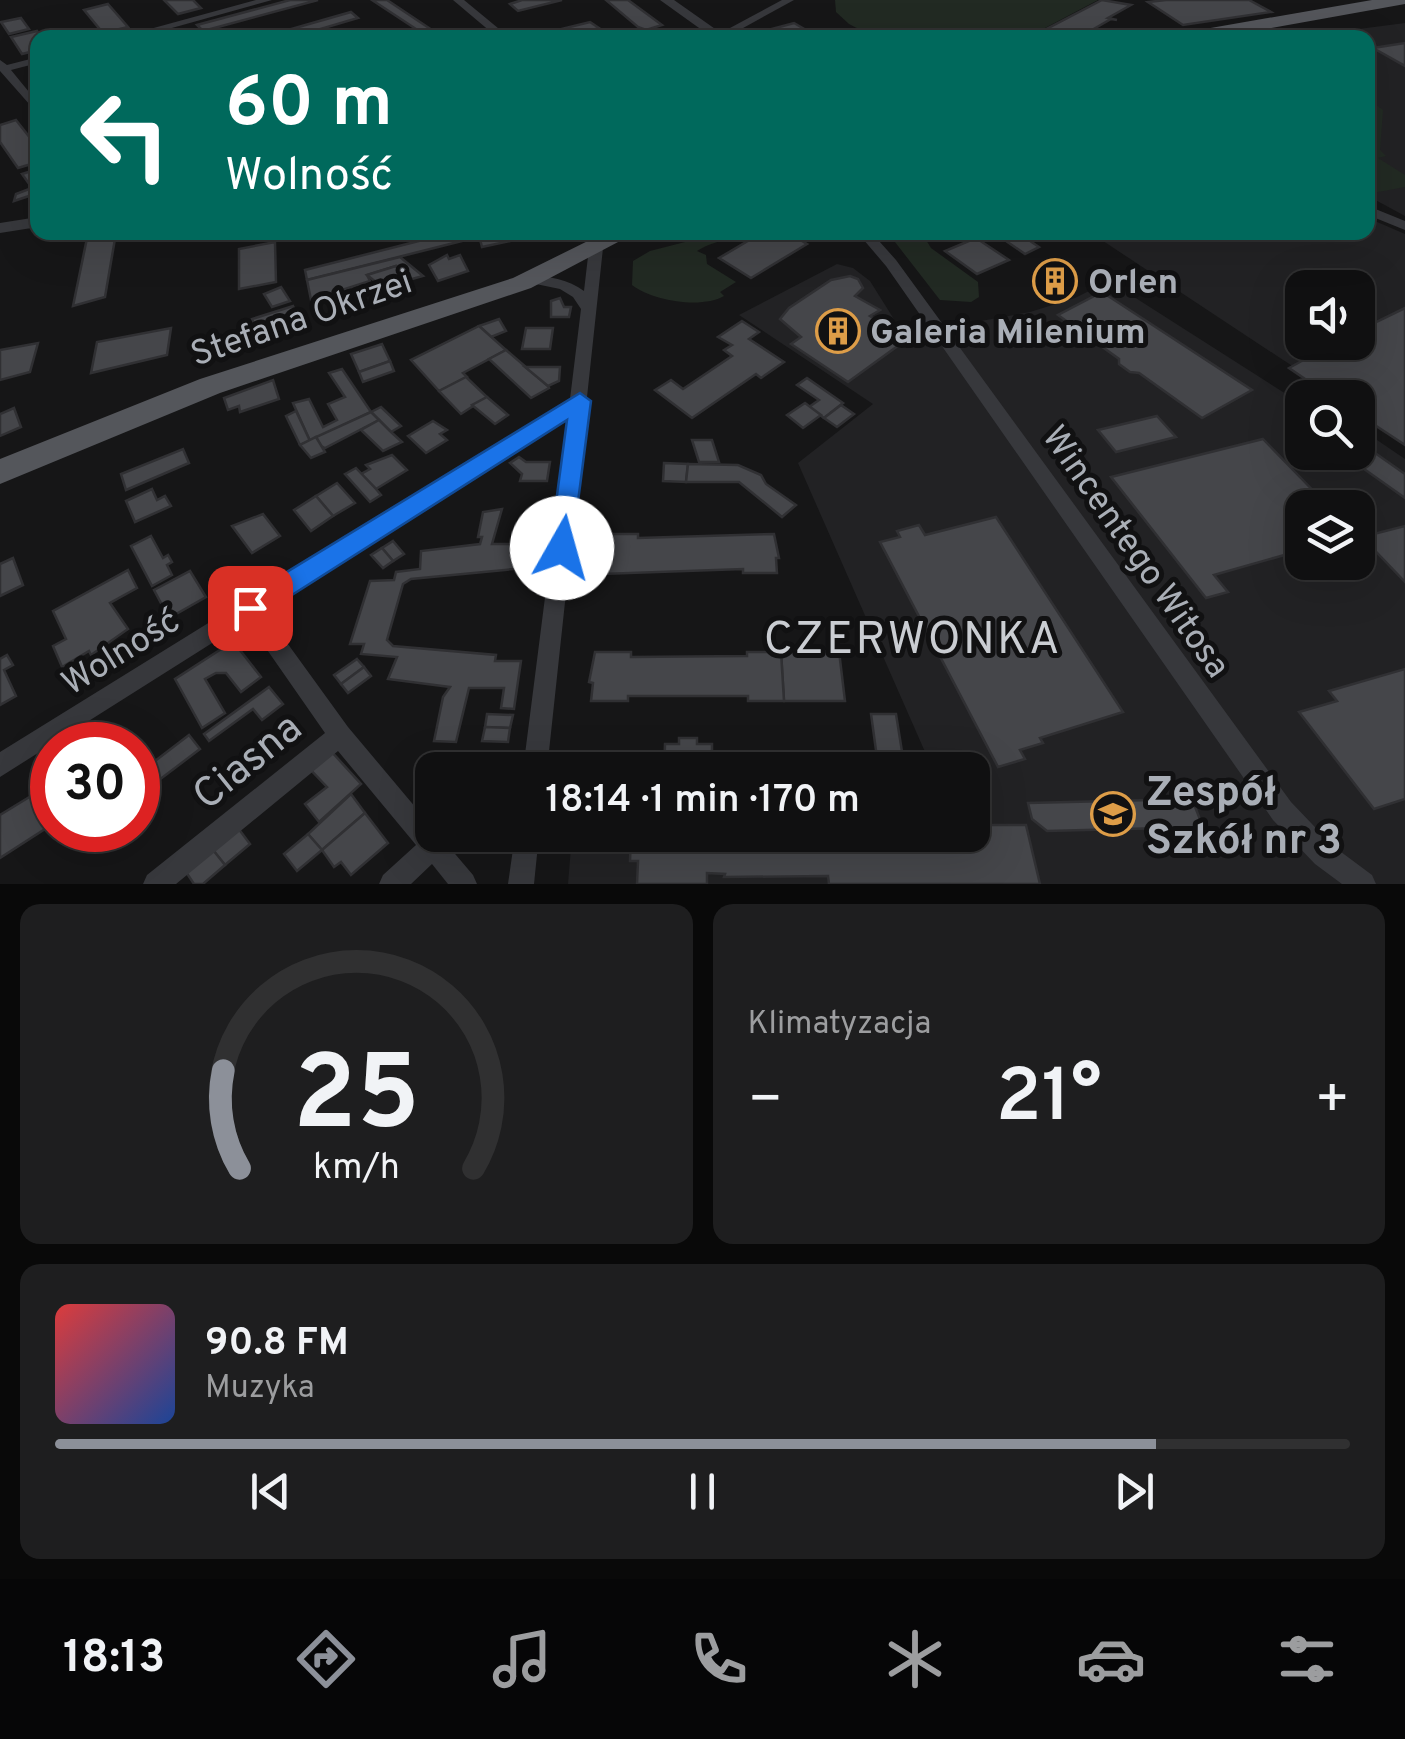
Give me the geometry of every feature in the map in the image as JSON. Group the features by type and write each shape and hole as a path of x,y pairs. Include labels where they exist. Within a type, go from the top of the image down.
{"main road":[{"path":"1228,30 1400,0"},
{"path":"1274,30 1405,10"},
{"name":"Stefana Okrzei","path":"0,472 227,380 530,280 592,240"},
{"name":"Stefana Okrzei","path":"0,453 255,352 592,240"}],"street":[{"path":"153,30 267,0"},
{"path":"666,0 711,30"},
{"path":"734,30 790,0"},
{"path":"468,3 497,30"},
{"path":"30,61 2,66 30,102"},
{"path":"1375,213 1405,226"},
{"path":"0,228 30,223"},
{"path":"537,752 580,401 592,240"},
{"name":"Wincentego Witosa","path":"874,240 1282,811 1324,855 1362,884"},
{"path":"530,280 570,286 582,295 589,309"},
{"name":"Wolność","path":"0,765 580,401"},
{"path":"250,608 340,735 415,826"},
{"name":"Ciasna","path":"156,884 340,735"},
{"path":"392,884 427,852"},
{"path":"436,852 464,884"},
{"path":"521,884 526,852"}],"shaded area":[{"path":"835,0 1098,0 1041,30 861,30 836,12"},
{"path":"1405,23 1405,216 1375,200 1375,30 1351,30"},
{"path":"1375,104 1383,110 1380,150 1386,156 1378,158 1405,175 1405,187 1375,193"},
{"path":"1375,221 1405,234 1405,441 1375,421 1375,380 1313,380 1102,240 1375,240"},
{"path":"693,240 726,240 697,251 706,255 707,264 736,282 720,292 724,296 703,302 652,295 632,285 633,261 650,251"},
{"path":"893,240 926,240 931,248 978,282 979,297 971,302 940,300"},
{"path":"837,264 853,268 870,281 907,340 931,345 950,342 952,332 964,324 1030,312 1075,298 1109,281 1285,393 1285,470 1375,470 1375,439 1405,459 1405,884 568,884 571,852 990,852 990,752 925,752 798,463 873,404 739,315"}],"building":[{"path":"164,0 193,0 201,8 178,14"},
{"path":"290,0 318,0 207,30 197,25"},
{"path":"372,0 387,0 432,30 417,30"},
{"path":"522,0 562,0 518,11 510,4"},
{"path":"606,0 628,0 662,25 646,30 638,27"},
{"path":"1102,0 1131,5 1108,18 1117,20 1111,19 1092,30 1045,30"},
{"path":"1249,0 1271,12 1183,25 1148,2"},
{"path":"108,4 128,27 101,30 84,10"},
{"path":"351,12 358,18 317,30 288,30"},
{"path":"21,18 29,29 9,34 1,22"},
{"path":"590,22 599,28 592,30 557,30"},
{"path":"794,23 806,30 768,30"},
{"path":"30,33 30,52 22,54 11,37"},
{"path":"1405,43 1405,66 1375,49"},
{"path":"16,120 30,138 30,164 18,168 0,142 0,125"},
{"path":"30,189 30,196 14,201 16,194"},
{"path":"87,240 115,240 105,297 73,306"},
{"path":"423,240 462,241 307,280 305,270"},
{"path":"480,240 514,240 482,247"},
{"path":"749,240 800,240 807,244 751,278 719,258"},
{"path":"979,240 1009,260 977,274 945,251"},
{"path":"1005,240 1029,240 1039,247 1025,254"},
{"path":"275,242 276,282 239,289 239,249"},
{"path":"447,255 449,259 460,255 468,271 438,281 429,265"},
{"path":"400,257 423,276 405,281 396,266 367,275 370,281 311,300 307,280"},
{"path":"396,266 405,281 381,286 367,275"},
{"name":"Orlen","path":"1060,272 1073,280 1051,291 1038,282"},
{"name":"Galeria Milenium","path":"850,276 858,279 863,288 855,296 880,310 870,316 889,328 881,334 899,345 848,382 791,344 801,337 780,319 789,308 831,280"},
{"path":"281,287 290,301 272,307 264,294"},
{"path":"1102,292 1252,390 1202,418 1139,373 1130,372 1119,364 1119,359 1058,315"},
{"path":"560,298 564,307 571,307 569,317 551,317 551,301"},
{"path":"293,306 297,315 283,319 287,328 259,337 252,319"},
{"path":"1405,308 1405,445 1375,425 1375,380 1307,380 1289,368 1303,360 1375,360 1375,323"},
{"path":"499,319 506,331 491,337 479,326"},
{"path":"742,321 759,332 749,339 784,362 761,378 756,374 692,418 655,390 671,380 683,389 732,356 724,350 732,345 718,337"},
{"path":"479,326 506,350 439,391 411,360"},
{"path":"171,328 167,355 91,373 97,342"},
{"path":"526,328 553,328 550,349 522,349"},
{"path":"38,343 30,372 0,380 0,350"},
{"path":"382,344 390,361 359,372 351,354"},
{"path":"506,350 549,388 531,398 489,359"},
{"path":"390,361 394,371 363,382 359,372"},
{"path":"525,367 560,367 559,381 548,386"},
{"path":"342,369 371,412 310,441 293,403 309,399 323,427 337,420 328,404 345,397 329,373"},
{"path":"466,377 487,397 461,414 439,391"},
{"path":"807,378 843,403 824,418 809,407 819,400 797,385"},
{"path":"273,380 279,399 240,412 239,406 228,410 224,398"},
{"path":"487,397 508,415 495,424 472,405"},
{"path":"805,403 821,415 803,428 787,415"},
{"path":"841,405 854,414 837,427 824,418"},
{"path":"381,407 401,426 391,432 371,412"},
{"path":"14,408 21,427 0,436 0,414"},
{"path":"296,411 310,441 300,445 286,416"},
{"path":"371,412 379,420 325,448 321,446 316,437"},
{"path":"1157,416 1176,437 1116,452 1098,430"},
{"path":"379,420 402,442 383,451 361,430"},
{"path":"433,421 447,430 440,434 447,440 426,453 408,436"},
{"path":"316,437 325,452 311,458 300,445"},
{"path":"1263,439 1285,462 1285,470 1293,470 1313,490 1285,490 1285,555 1214,575 1228,592 1206,598 1111,477"},
{"path":"692,440 712,440 719,462 699,462"},
{"path":"183,449 189,463 126,490 121,474"},
{"path":"1375,453 1405,474 1405,498 1365,470 1375,470"},
{"path":"392,455 407,470 376,489 361,474 370,469 366,465"},
{"path":"519,457 526,462 550,462 547,481 520,481 522,474 510,463"},
{"path":"664,463 688,464 686,482 663,481"},
{"path":"688,464 738,465 761,475 766,484 796,505 782,517 739,482 686,482"},
{"path":"356,468 381,495 370,502 345,474"},
{"path":"337,483 355,503 333,516 316,496"},
{"path":"152,489 157,500 165,496 171,506 135,522 126,501"},
{"path":"316,496 333,516 311,531 294,510"},
{"path":"502,509 492,544 527,544 529,529 540,529 535,567 411,579 403,584 387,640 393,646 496,655 495,661 521,661 514,709 501,708 504,688 469,688 456,742 434,741 443,697 450,687 388,679 397,657 361,654 364,644 350,644 370,581 394,580 396,572 420,569 421,551 480,544 483,512"},
{"path":"263,514 280,536 252,553 232,526"},
{"path":"996,517 1123,712 1040,738 1043,743 1020,750 1025,759 998,767 880,542 900,537 897,531 919,525 925,535"},
{"path":"1405,526 1405,582 1375,551 1375,534"},
{"path":"606,534 638,534 638,538 774,534 779,558 777,573 743,573 743,569 602,574 600,559"},
{"path":"151,536 163,558 168,555 172,562 167,565 172,575 152,586 131,546"},
{"path":"393,541 404,554 393,561 382,548"},
{"path":"382,548 393,561 383,568 371,555"},
{"path":"13,558 23,585 0,596 0,564"},
{"path":"128,570 137,588 110,603 128,629 91,655 89,651 62,667 53,646 66,639 53,611"},
{"path":"190,571 206,597 169,618 154,590"},
{"path":"229,644 236,645 261,677 241,692 226,673 205,679 225,713 202,728 175,679"},
{"path":"839,651 845,701 784,701 781,652"},
{"path":"595,652 631,652 631,657 781,652 784,701 748,701 748,696 628,696 628,701 591,701 593,683 589,682"},
{"path":"7,655 13,665 4,670 16,696 0,705 0,659"},
{"path":"357,659 364,667 341,684 334,675"},
{"path":"364,667 371,676 348,693 341,684"},
{"path":"1405,669 1405,799 1374,809 1299,712 1337,701 1329,691"},
{"path":"269,687 283,704 262,720 253,709 209,741 204,734"},
{"path":"487,714 513,715 510,728 485,727"},
{"path":"871,714 896,714 902,752 876,752"},
{"path":"485,727 510,728 508,742 482,741"},
{"path":"189,735 200,749 160,779 160,757"},
{"path":"679,738 697,738 697,744 712,744 712,752 665,752 665,744 679,744"},
{"path":"330,750 361,784 319,822 305,804 327,787 309,768"},
{"path":"351,794 365,813 322,850 308,834"},
{"path":"30,797 30,839 0,858 0,815"},
{"path":"1192,799 1203,827 1047,831 1032,819 1028,803"},
{"path":"365,813 388,843 351,875 341,862 334,867 322,850"},
{"path":"990,825 1026,825 1040,884 829,884 828,876 724,877 725,874 707,873 707,884 637,884 638,861 630,861 630,852 990,852"},
{"path":"238,828 250,844 225,865 213,850"},
{"path":"308,834 322,850 297,871 284,854"},
{"path":"213,850 225,865 203,884 194,884 186,872"}],"place":[{"name":"Orlen","path":"1055,281"},
{"name":"Galeria Milenium","path":"838,331"},
{"name":"Zespół Szkół nr 3","path":"1113,814"}],"district":[{"name":"CZERWONKA","path":"913,637"}],"route":[{"path":"250,608 580,401 562,548"}]}
